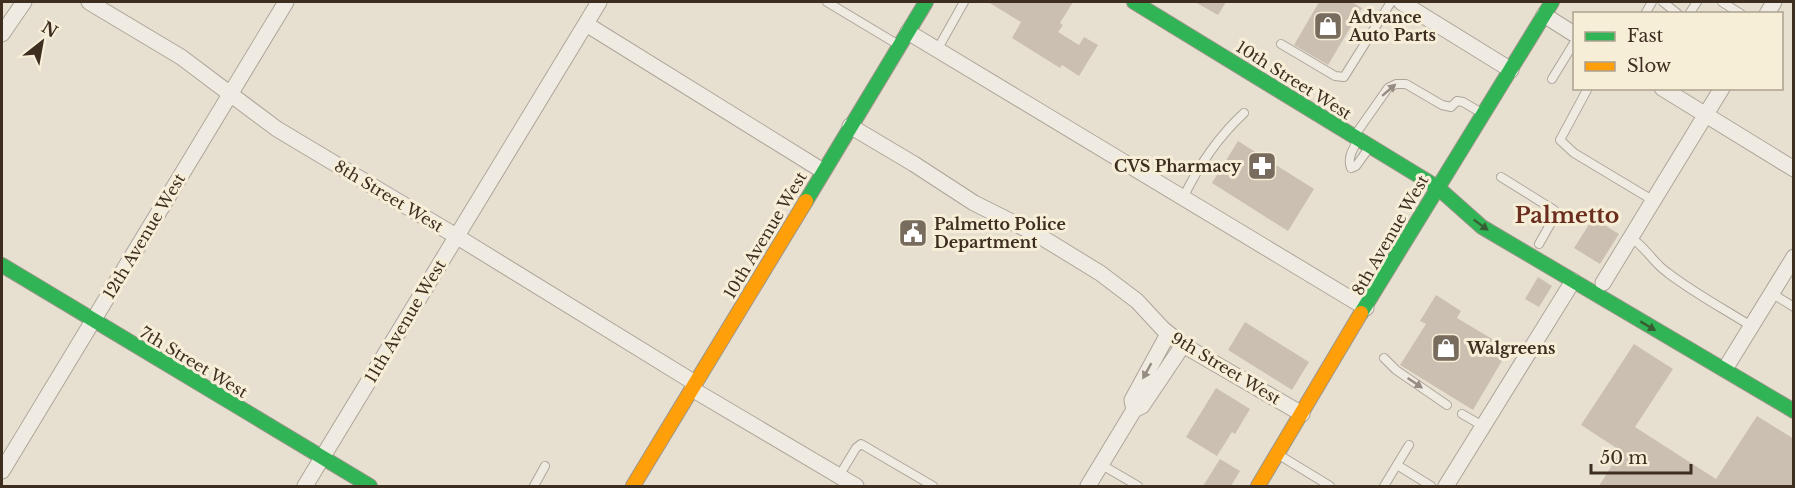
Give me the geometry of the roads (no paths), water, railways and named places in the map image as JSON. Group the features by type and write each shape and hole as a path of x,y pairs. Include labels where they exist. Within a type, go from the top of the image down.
{"street":[{"path":"2,34 24,2"},
{"name":"8th Street West","path":"89,2 181,57 277,129 456,236 856,486"},
{"name":"12th Avenue West","path":"2,471 286,2"},
{"name":"11th Avenue West","path":"305,486 599,2"},
{"name":"10th Avenue West","path":"633,486 926,2"},
{"name":"10th Street West","path":"1134,2 1437,187 1490,214"},
{"path":"1401,2 1511,70"},
{"name":"8th Avenue West","path":"1258,486 1437,187 1552,2"},
{"path":"1544,15 1573,33"},
{"path":"585,24 823,171"},
{"path":"904,39 937,50 1366,308"},
{"path":"1664,90 1794,170"},
{"path":"1603,283 1721,90"},
{"name":"9th Street West","path":"850,126 974,203 1038,235 1100,273 1137,302 1168,334 1183,345 1302,414"},
{"name":"10th Street West","path":"1437,187 1482,227 1574,274 1654,330 1794,411"},
{"path":"1725,369 1794,257"},
{"name":"7th Street West","path":"2,265 370,486"},
{"path":"1446,486 1574,274"},
{"name":"10th Street West","path":"1574,274 1603,283 1661,320 1725,369"},
{"path":"1134,410 1132,400 1168,334"},
{"path":"1088,486 1134,410 1142,406 1183,345"}],"lane":[{"path":"827,2 904,39"},
{"path":"937,50 964,2"},
{"path":"1281,44 1335,76 1344,77 1391,2"},
{"path":"1664,2 1676,12"},
{"path":"1722,2 1738,12"},
{"path":"1552,79 1573,46"},
{"path":"1361,141 1388,88 1396,84 1406,84 1442,105 1451,107 1457,101 1463,102 1483,114"},
{"path":"1587,90 1560,140 1574,153 1654,201"},
{"path":"1184,198 1212,150 1244,113"},
{"path":"1501,177 1554,210 1556,214 1539,244"},
{"path":"1631,238 1642,245 1649,256 1668,274 1751,326"},
{"path":"1771,293 1794,307"},
{"path":"1384,358 1396,370 1447,405"},
{"path":"1462,414 1483,426"},
{"path":"839,476 856,448 861,444 933,486"},
{"path":"1384,486 1409,445"},
{"path":"1278,454 1330,486"},
{"path":"1102,465 1138,486"},
{"path":"1397,465 1431,486"},
{"path":"534,486 544,466"}],"place":[{"name":"Advance Auto Parts","path":"1328,26"},
{"name":"CVS Pharmacy","path":"1262,166"},
{"name":"Palmetto Police Department","path":"913,233"},
{"name":"Walgreens","path":"1446,348"}],"district":[{"name":"Palmetto","path":"1567,215"}]}
